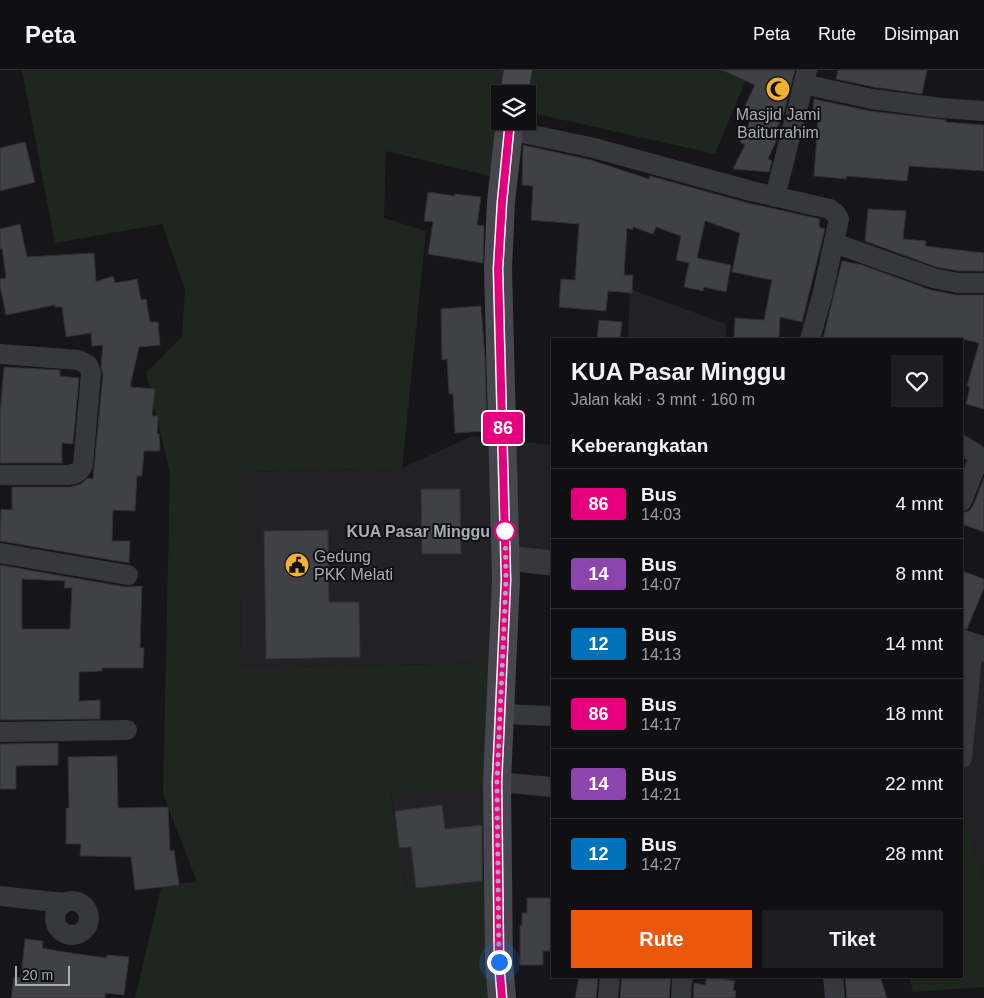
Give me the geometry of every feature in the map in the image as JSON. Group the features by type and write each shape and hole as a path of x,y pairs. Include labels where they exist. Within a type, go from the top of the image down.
{"main road":[{"path":"516,85 518,70"},
{"path":"502,998 499,962 497,782 506,558 498,269 499,231 509,130"}],"street":[{"path":"775,197 805,77 872,99 941,108 984,111"},
{"path":"524,130 775,197 830,209 836,214 838,220 810,338"},
{"path":"834,243 933,278 958,283 984,283"},
{"path":"0,354 79,360 88,365 91,373 81,470 68,475 0,475"},
{"path":"963,446 981,459 963,499"},
{"path":"0,553 128,575"},
{"path":"506,558 551,562"},
{"path":"963,748 973,645"},
{"path":"500,714 551,716"},
{"path":"0,732 127,730"},
{"path":"497,782 551,787"},
{"path":"0,896 64,903"},
{"path":"608,998 610,978"},
{"path":"681,998 683,978"},
{"path":"832,978 835,998"}],"shaded area":[{"path":"22,70 750,70 715,154 536,114 536,85 491,85 491,130 501,130 502,179 386,151 384,218 426,231 402,468 242,472 240,668 491,663 492,784 391,795 405,887 488,880 494,998 135,998 162,884 197,882 163,794 170,472 146,373 182,336 185,289 162,224 55,243"},
{"path":"630,289 726,324 726,338 628,338"},
{"path":"472,436 551,445 551,564 498,561 491,663 240,668 242,472 402,468"},
{"path":"984,656 984,878 963,814 963,748"},
{"path":"492,784 488,880 405,887 391,794"},
{"path":"963,814 984,878 984,987 913,992 910,978 963,978"}],"building":[{"path":"722,70 795,70 784,113 773,136 777,139 768,159 772,161 769,172 733,169 745,145 740,142 751,119 741,114 755,85"},
{"path":"838,70 927,70 922,94 836,79"},
{"path":"814,99 870,111 946,120 946,122 984,125 984,171 909,166 907,181 846,176 846,179 814,176 818,119 812,119"},
{"path":"25,142 35,182 0,191 0,148"},
{"path":"523,145 591,160 649,179 650,176 748,203 820,219 819,227 825,229 802,322 780,317 779,338 734,338 735,318 764,320 772,280 732,272 740,233 705,221 697,258 731,265 726,292 704,287 703,291 684,287 689,263 676,260 681,236 656,227 653,234 633,227 632,230 627,228 624,275 633,275 632,293 608,291 606,311 559,307 561,279 575,280 579,224 531,220 533,186 522,185"},
{"path":"428,192 481,197 477,225 484,226 483,263 428,254 433,222 424,221"},
{"path":"868,209 906,211 903,239 926,241 925,246 984,253 984,271 959,271 936,267 865,241"},
{"path":"20,224 27,257 94,253 96,282 113,276 115,283 137,279 141,300 146,299 150,322 158,322 160,345 139,347 130,387 155,389 152,416 158,416 157,434 159,434 160,451 144,451 142,476 137,476 135,511 113,510 112,541 130,541 129,563 0,541 1,509 12,510 12,487 70,487 81,484 88,478 93,479 103,374 101,367 103,345 92,346 91,333 66,337 62,307 55,307 55,305 6,315 0,286 0,279 6,278 2,248 0,249 0,229"},
{"path":"842,261 862,265 931,290 956,295 984,295 984,409 966,404 970,387 967,386 979,343 963,338 823,338"},
{"path":"481,306 485,358 487,431 455,433 453,394 449,394 447,359 442,360 441,309"},
{"path":"599,320 622,322 620,338 597,338"},
{"path":"4,367 60,370 60,376 79,378 73,444 62,443 62,463 0,463 0,415"},
{"path":"984,478 984,532 963,524 963,513 969,511 973,506"},
{"path":"421,489 460,489 461,554 422,554"},
{"name":"Gedung PKK Melati","path":"328,530 329,602 359,602 360,657 266,659 264,531"},
{"path":"0,565 126,587 142,586 140,648 144,648 143,668 102,668 102,671 79,672 79,701 100,700 100,719 0,720","holes":["22,579 65,581 64,588 72,588 70,629 22,629"]},
{"path":"963,571 984,579 984,588 967,629 963,628"},
{"path":"58,743 58,765 16,766 16,789 0,789 0,744"},
{"path":"117,756 118,808 168,807 170,851 174,850 179,885 135,890 131,857 80,856 81,844 66,844 66,808 69,808 68,757"},
{"path":"442,805 445,829 482,825 482,881 416,888 411,847 399,848 395,811"},
{"path":"527,898 551,898 551,951 543,951 543,965 520,965 520,925 522,925 522,913 527,913"},
{"path":"25,939 43,941 42,948 58,951 106,958 107,955 129,957 124,995 105,993 105,998 11,998 14,977 21,978"},
{"path":"579,978 598,979 596,998 575,998"},
{"path":"622,978 671,978 669,998 620,998"},
{"path":"707,978 735,981 733,990 736,991 735,998 693,998 694,983 705,985"},
{"path":"845,978 881,978 887,998 847,998"}],"bus line":[{"name":"86","path":"502,998 499,962 497,782 506,580 498,269 499,231 509,130"}],"place":[{"name":"Masjid Jami Baiturrahim","path":"778,89"},
{"name":"KUA Pasar Minggu","path":"505,531"},
{"name":"Gedung PKK Melati","path":"297,565"}],"route":[{"path":"499,962 497,782 506,580 505,524 505,531"}]}
